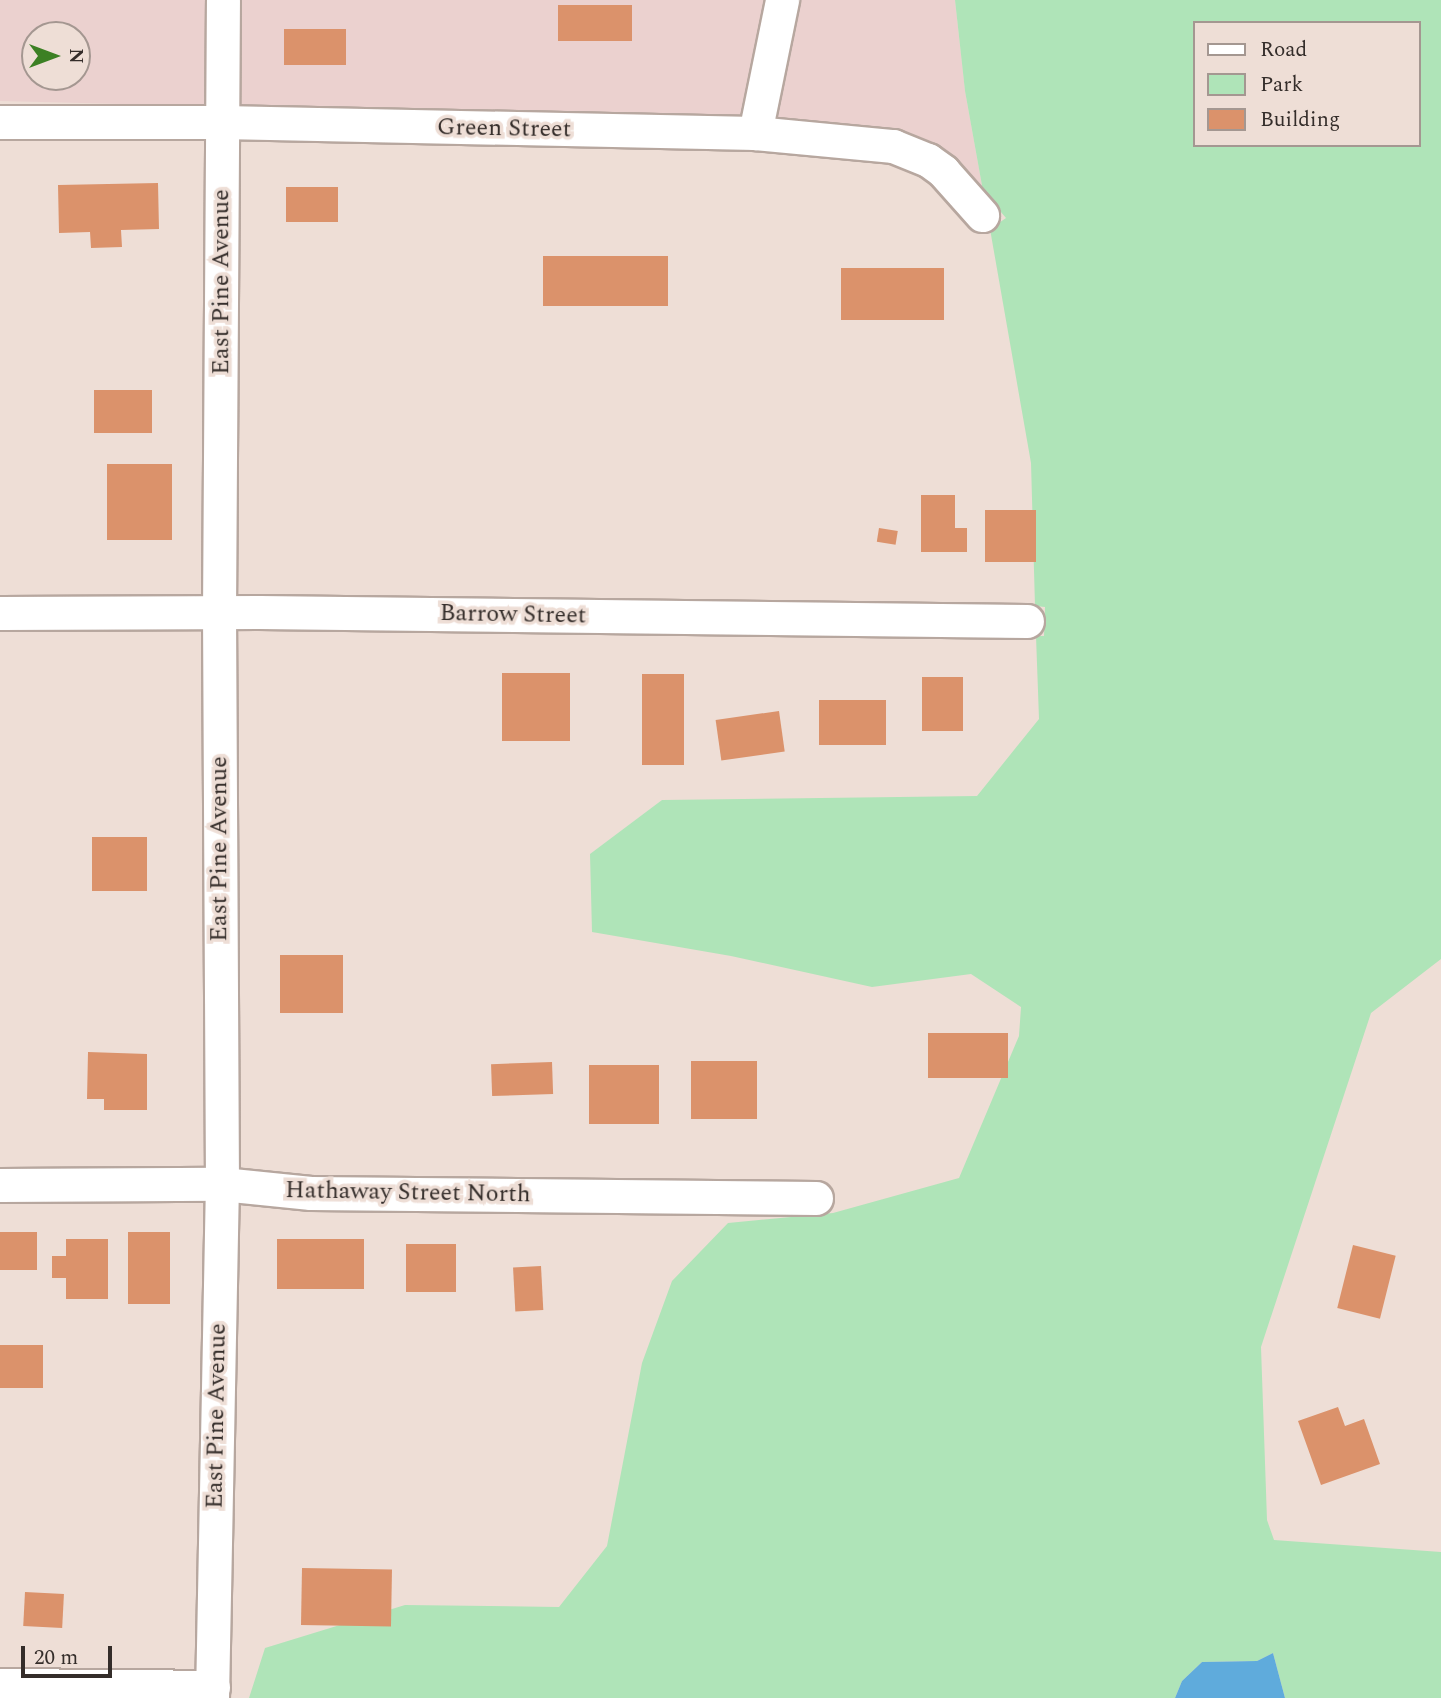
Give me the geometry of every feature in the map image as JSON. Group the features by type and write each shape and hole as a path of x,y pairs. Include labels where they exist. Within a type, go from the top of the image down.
{"street":[{"name":"East Pine Avenue","path":"212,1692 222,1184 219,614 223,0"},
{"path":"755,133 782,0"},
{"name":"Green Street","path":"0,122 222,122 755,133 893,146 928,160 943,171 982,215"},
{"name":"Barrow Street","path":"0,613 259,612 1027,621"},
{"name":"Hathaway Street North","path":"0,1185 222,1184 311,1193 816,1198"},
{"path":"0,1685 212,1692"}],"shaded area":[{"path":"0,0 205,0 205,106 0,101"},
{"path":"241,0 955,0 965,91 983,191 957,162 935,146 240,107"}],"green space":[{"path":"955,0 1441,0 1441,959 1371,1013 1261,1347 1267,1520 1274,1540 1441,1552 1441,1698 1285,1698 1273,1653 1257,1661 1202,1662 1182,1681 1175,1698 249,1698 265,1648 405,1605 559,1607 607,1546 642,1363 672,1281 728,1223 833,1213 959,1178 1019,1036 1021,1007 971,974 872,987 731,956 592,932 590,854 662,800 977,796 1039,719 1036,636 1044,636 1045,607 1035,606 1031,463 990,229 1006,218 983,191 965,91"}],"water":[{"path":"1273,1653 1285,1698 1175,1698 1182,1681 1202,1662 1257,1661"}],"building":[{"path":"558,5 632,5 632,41 558,41"},
{"path":"284,29 346,29 346,65 284,65"},
{"path":"158,183 159,229 121,230 122,247 91,248 90,232 59,233 58,185"},
{"path":"286,187 338,187 338,222 286,222"},
{"path":"543,256 668,256 668,306 543,306"},
{"path":"841,268 944,268 944,320 841,320"},
{"path":"94,390 152,390 152,433 94,433"},
{"path":"107,464 172,464 172,540 107,540"},
{"path":"921,495 955,495 955,528 967,528 967,552 921,552"},
{"path":"985,510 1036,510 1036,562 985,562"},
{"path":"879,528 898,531 896,545 877,542"},
{"path":"502,673 570,673 570,741 502,741"},
{"path":"642,674 684,674 684,765 642,765"},
{"path":"922,677 963,677 963,731 922,731"},
{"path":"819,700 886,700 886,745 819,745"},
{"path":"779,711 785,752 721,761 716,720"},
{"path":"92,837 147,837 147,891 92,891"},
{"path":"280,955 343,955 343,1013 280,1013"},
{"path":"928,1033 1008,1033 1008,1078 928,1078"},
{"path":"88,1052 147,1054 147,1110 104,1110 104,1099 87,1099"},
{"path":"691,1061 757,1061 757,1119 691,1119"},
{"path":"552,1062 553,1094 492,1096 491,1064"},
{"path":"589,1065 659,1065 659,1124 589,1124"},
{"path":"0,1232 37,1232 37,1270 0,1270"},
{"path":"128,1232 170,1232 170,1304 128,1304"},
{"path":"66,1239 108,1239 108,1299 66,1299 66,1278 52,1278 52,1256 66,1256"},
{"path":"277,1239 364,1239 364,1289 277,1289"},
{"path":"406,1244 456,1244 456,1292 406,1292"},
{"path":"1353,1245 1396,1256 1380,1319 1337,1308"},
{"path":"541,1266 543,1310 515,1311 513,1267"},
{"path":"0,1345 43,1345 43,1388 0,1388"},
{"path":"1338,1407 1345,1426 1364,1419 1380,1464 1321,1485 1298,1421"},
{"path":"302,1568 392,1570 391,1627 301,1625"},
{"path":"25,1592 64,1594 62,1628 23,1626"}]}
